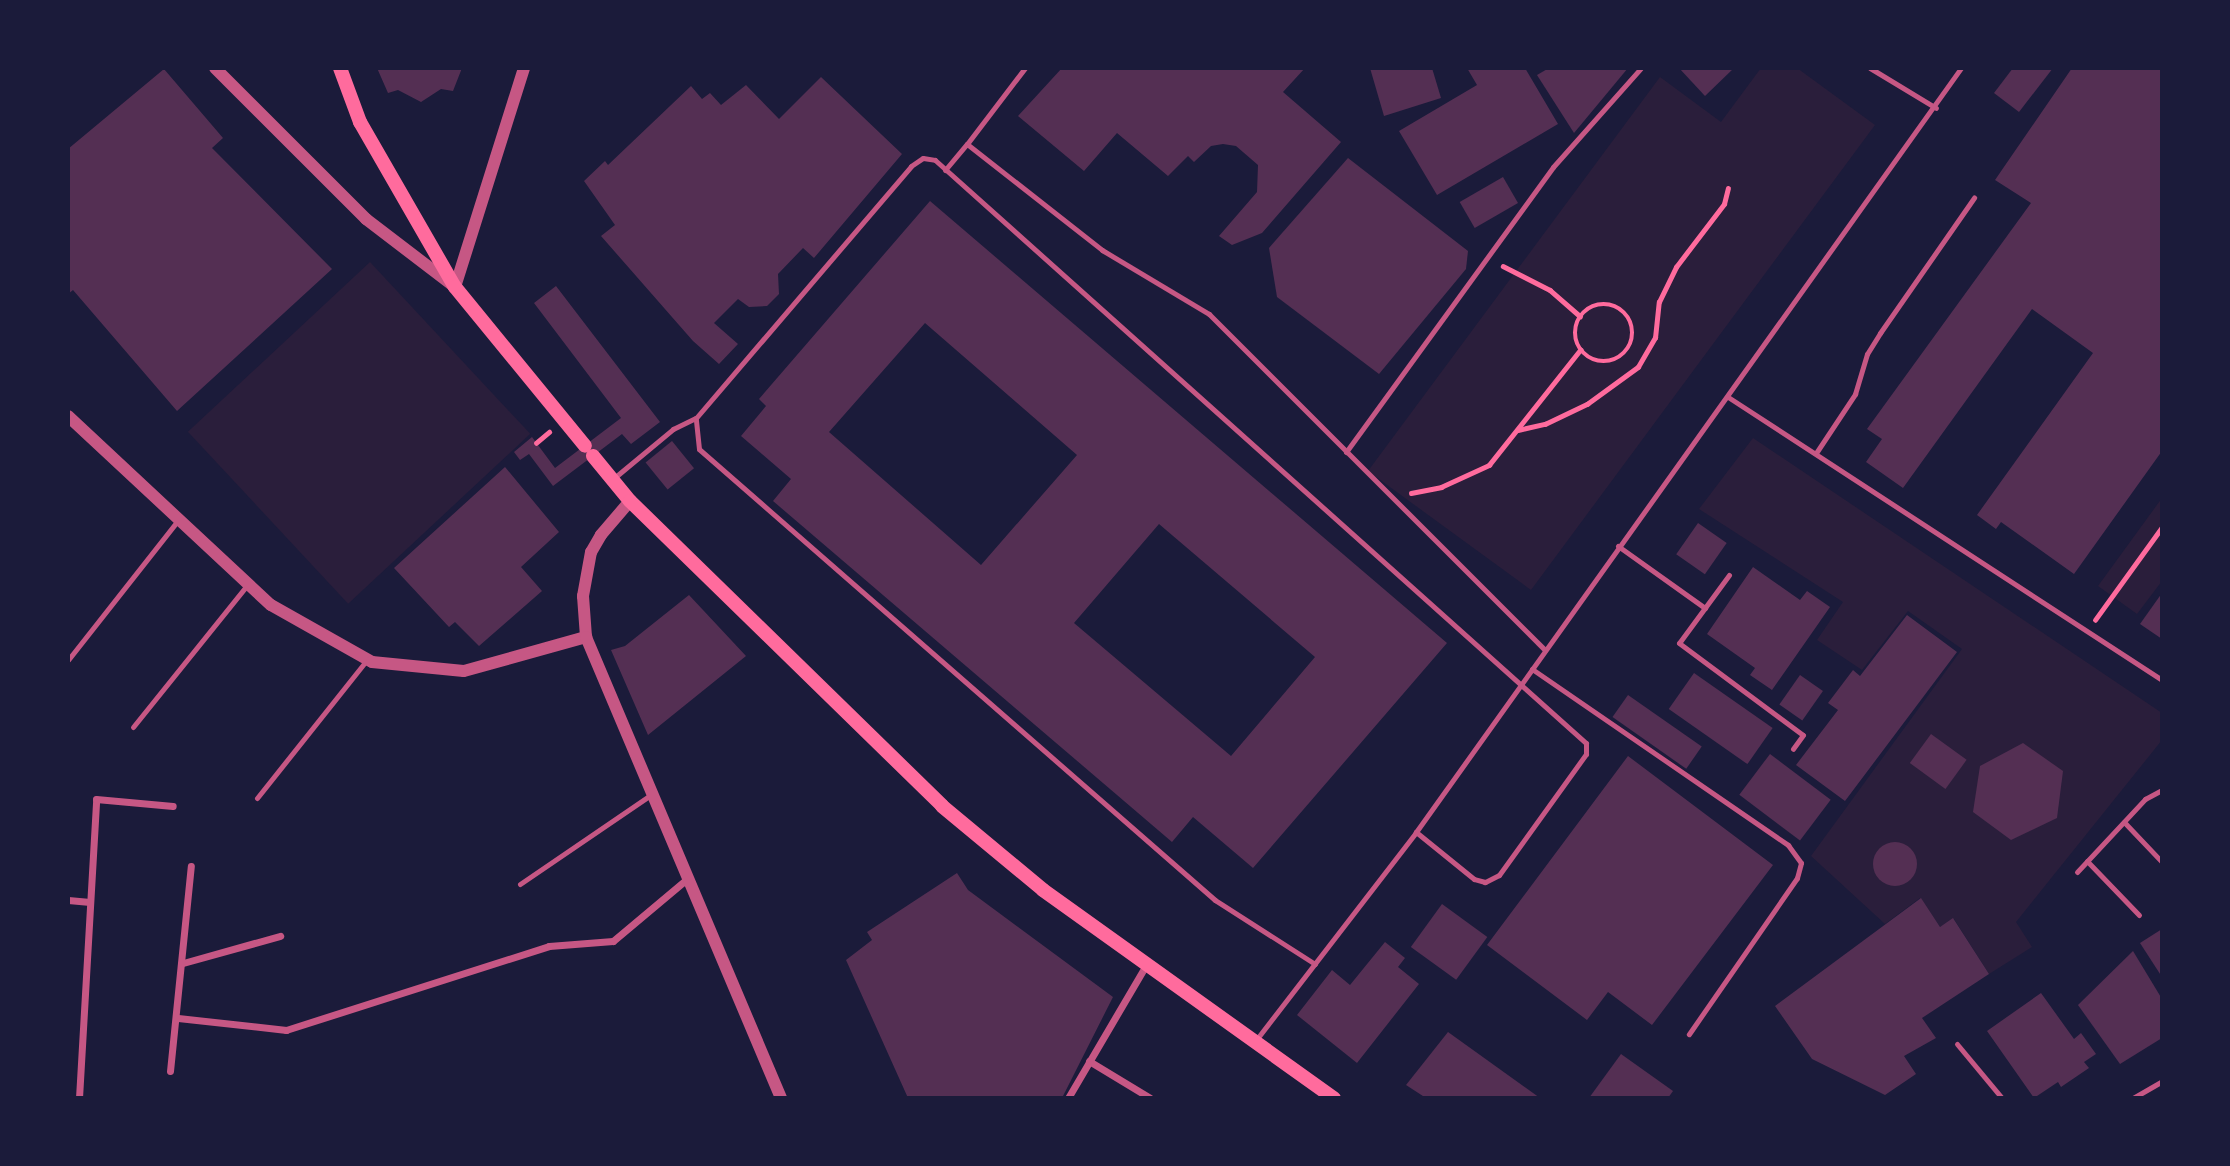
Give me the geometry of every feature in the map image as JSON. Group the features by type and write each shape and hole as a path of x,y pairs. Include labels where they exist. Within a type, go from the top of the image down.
{"main road":[{"path":"340,68 360,122 454,287 630,501 942,806 1043,890 1334,1098"}],"street":[{"path":"215,68 366,219 454,287 524,68"},
{"path":"68,416 271,605 367,659 464,671 586,637"},
{"path":"630,501 615,515 592,552 583,596 586,637 781,1098"},
{"path":"79,1098 96,799 173,806"},
{"path":"170,1071 178,1018 191,866"},
{"path":"178,1018 286,1030 549,946 613,940 688,878"},
{"path":"68,900 90,902"},
{"path":"183,963 280,936"},
{"path":"1068,1098 1146,965"},
{"path":"1089,1061 1150,1098"}],"lane":[{"path":"945,170 1025,68"},
{"path":"1346,452 1553,167 1641,68"},
{"path":"1870,68 1937,108"},
{"path":"1255,1042 1416,832 1618,546 1937,108 1961,68"},
{"path":"967,144 1111,257 1209,314 1545,650"},
{"path":"612,479 673,429 696,418 911,166 923,158 935,160 1519,688 1586,743 1586,754 1499,875 1485,882 1474,879 1416,832"},
{"path":"1816,453 1855,394 1867,354 1880,333 1974,198"},
{"path":"1728,397 2088,629 2162,680"},
{"path":"696,418 694,438 706,457 1215,900 1315,964"},
{"path":"68,660 179,519"},
{"path":"1618,546 1705,608"},
{"path":"1729,575 1679,643 1803,735 1793,749"},
{"path":"133,727 248,584"},
{"path":"257,798 367,659"},
{"path":"1532,669 1788,845 1801,863 1797,878 1689,1034"},
{"path":"2077,872 2145,799 2162,790"},
{"path":"520,884 652,794"},
{"path":"2124,822 2162,862"},
{"path":"2087,860 2139,915"},
{"path":"1957,1044 2001,1098"},
{"path":"2133,1098 2162,1081"}],"path":[{"path":"1518,430 1545,424 1587,404 1638,367 1655,338 1659,302 1676,267 1724,204 1728,188"},
{"path":"1489,255 1528,281 1550,290 1580,316"},
{"path":"1597,305 1619,308 1632,327 1628,348 1610,361 1588,358 1580,350 1575,328 1580,316 1597,305"},
{"path":"1391,497 1441,487 1489,465 1518,430 1557,373 1580,350"},
{"path":"2088,629 2162,527"}],"shaded area":[{"path":"1761,68 1797,68 1875,125 1531,590 1368,471 1660,77 1721,122"},
{"path":"370,262 530,434 348,604 188,432"},
{"path":"1753,438 2162,713 2162,740 2016,922 2032,947 1989,974 1954,919 1940,927 1920,898 1885,924 1811,856 1962,649 1908,611 1862,670 1817,640 1843,602 1699,509"},
{"path":"2162,498 2162,581 2137,614 2098,586"}],"building":[{"path":"377,68 462,68 453,91 441,89 421,102 398,90 388,93"},
{"path":"1062,68 1305,68 1283,92 1341,142 1262,233 1232,245 1219,236 1257,192 1258,165 1236,146 1223,144 1211,146 1194,162 1188,156 1168,176 1117,133 1084,171 1018,116"},
{"path":"1370,68 1432,68 1441,98 1384,116"},
{"path":"1467,68 1525,68 1558,124 1437,195 1399,131 1477,85"},
{"path":"1549,68 1628,68 1574,133 1537,75"},
{"path":"1679,68 1734,68 1705,96"},
{"path":"2013,68 2053,68 2019,112 1994,93"},
{"path":"2072,68 2162,68 2162,451 2074,574 2001,522 1996,529 1977,515 2093,353 2032,309 1903,488 1866,462 1882,439 1867,429 2031,203 1995,180"},
{"path":"164,69 223,138 212,148 332,269 177,411 73,290 68,294 68,149"},
{"path":"821,77 902,154 814,258 803,248 778,274 779,294 767,306 749,307 738,299 714,323 738,344 719,364 693,341 601,236 615,225 584,181 605,161 608,165 691,86 702,99 710,93 721,105 746,85 779,119"},
{"path":"1348,158 1468,251 1466,269 1379,374 1277,297 1269,248"},
{"path":"1503,177 1518,203 1475,228 1460,202"},
{"path":"930,201 1447,643 1253,868 1193,817 1172,842 773,501 791,479 741,436 766,406 759,399","holes":["925,323 1077,455 981,565 829,432","1159,524 1315,657 1231,756 1074,623"]},
{"path":"556,286 660,422 631,444 622,434 553,486 529,454 520,460 514,452 532,437 555,468 621,418 534,303"},
{"path":"672,441 694,468 668,490 646,462"},
{"path":"505,467 559,532 521,567 542,591 479,646 455,622 449,627 394,568"},
{"path":"1698,523 1727,543 1705,574 1676,554"},
{"path":"1753,567 1800,600 1807,591 1830,607 1772,690 1750,675 1755,668 1707,634"},
{"path":"2162,593 2162,639 2140,624"},
{"path":"689,595 746,656 648,735 611,650 625,646"},
{"path":"1907,615 1957,652 1845,801 1796,765 1838,710 1828,703 1853,670 1860,676"},
{"path":"1694,673 1773,728 1747,764 1669,709"},
{"path":"1800,675 1823,691 1802,721 1779,704"},
{"path":"1628,695 1702,747 1686,769 1613,717"},
{"path":"1931,734 1967,760 1945,789 1910,763"},
{"path":"2023,743 2063,771 2057,818 2011,840 1973,812 1980,766"},
{"path":"1770,754 1831,800 1800,840 1739,795"},
{"path":"1628,756 1773,865 1652,1025 1608,992 1587,1020 1487,945"},
{"path":"1895,842 1904,843 1911,848 1916,855 1916,873 1911,880 1904,885 1895,886 1886,885 1879,880 1874,873 1873,864 1874,855 1879,848 1886,843"},
{"path":"957,873 968,890 1113,997 1062,1098 908,1098 846,960 872,940 867,932"},
{"path":"1921,898 1940,927 1953,918 1989,974 1922,1018 1936,1038 1904,1056 1916,1074 1885,1095 1812,1059 1775,1006"},
{"path":"1442,904 1487,937 1456,980 1411,947"},
{"path":"2162,929 2162,977 2140,943"},
{"path":"1385,942 1405,958 1398,967 1419,984 1357,1063 1297,1015 1332,970 1350,985"},
{"path":"2133,951 2162,999 2162,1038 2120,1064 2078,1005"},
{"path":"2041,993 2074,1039 2081,1033 2096,1054 2084,1062 2089,1068 2061,1087 2058,1082 2034,1098 1987,1031"},
{"path":"1448,1032 1540,1098 1426,1098 1406,1085"},
{"path":"1621,1054 1673,1091 1668,1098 1589,1098"}]}
